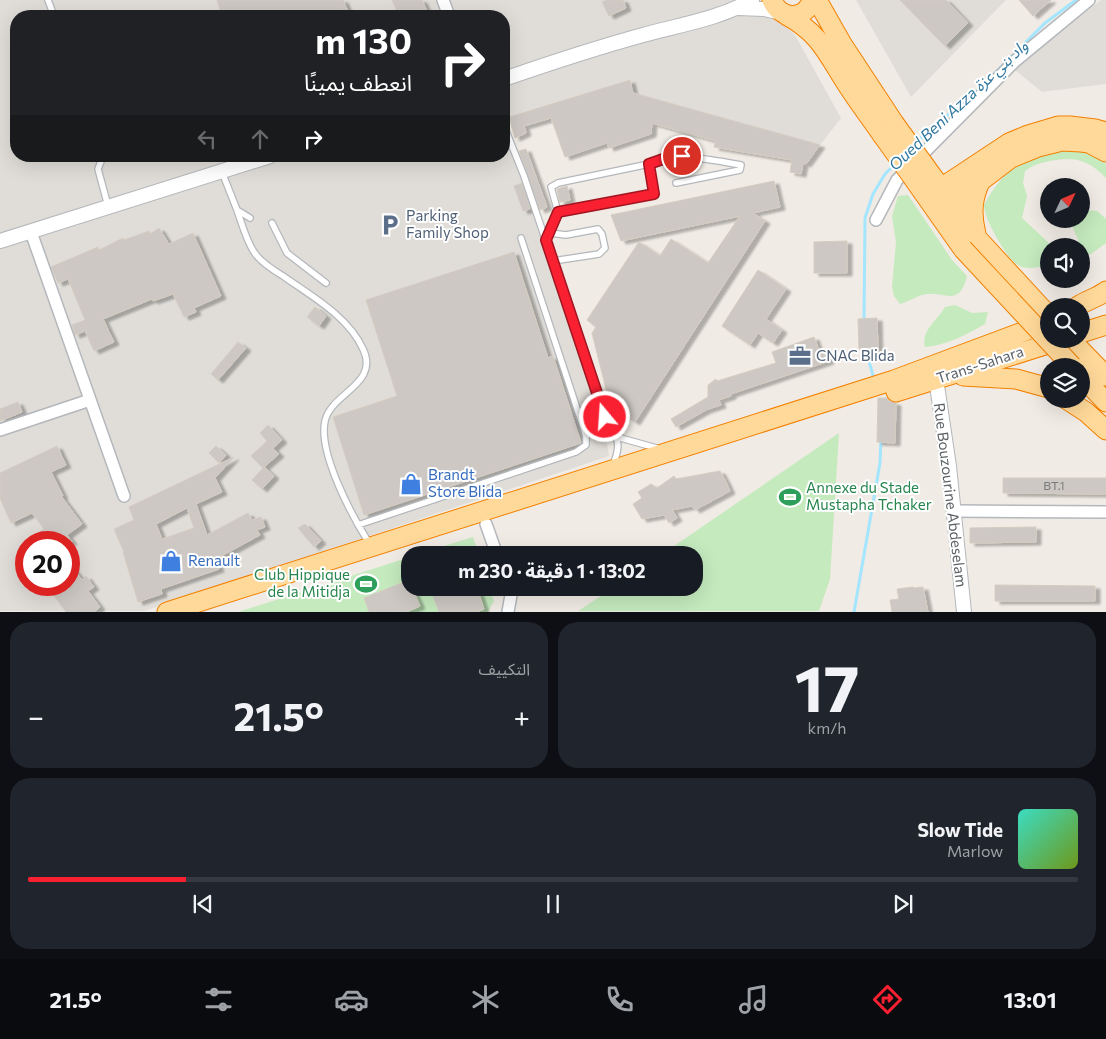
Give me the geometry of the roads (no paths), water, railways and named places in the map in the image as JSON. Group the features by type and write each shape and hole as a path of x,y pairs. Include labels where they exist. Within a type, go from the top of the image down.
{"highway":[{"path":"780,9 802,14 810,6 812,0"},
{"path":"817,0 889,130 919,172 932,205 1040,308"},
{"path":"780,9 802,24 818,39 849,87 889,130"},
{"path":"932,205 941,188 1009,143 1028,135 1058,126 1095,129 1106,132"},
{"path":"932,205 952,203 1011,158 1038,147 1055,143 1081,142 1089,143 1106,152"},
{"path":"919,172 941,188 952,203 970,243 1065,358"},
{"path":"970,243 972,207 981,180"},
{"path":"1090,299 1106,290"},
{"path":"1090,308 1106,302"},
{"path":"1090,330 1106,325"},
{"path":"209,612 486,524 895,386 1040,326"},
{"name":"Trans-Sahara","path":"895,386 942,377 1040,346"},
{"path":"1079,348 1106,376"},
{"path":"942,377 1016,379 1040,386"},
{"path":"1090,385 1106,402"},
{"path":"168,612 669,452 862,397"},
{"path":"1080,408 1106,430"}],"street":[{"path":"510,77 591,50 738,8 752,0"},
{"path":"876,220 897,180 1016,61 1089,0"},
{"path":"738,8 780,9"},
{"path":"0,241 252,162"},
{"path":"32,232 124,496"},
{"name":"Rue Bouzourine Abdeselam","path":"942,377 964,612"},
{"path":"0,430 90,400"},
{"path":"954,511 1106,512"},
{"path":"486,524 494,546"},
{"path":"508,612 509,596"}],"lane":[{"path":"510,141 553,260 605,417 617,437 617,456 610,471"},
{"path":"546,240 558,212 551,187 558,183 682,156 741,165 740,170 676,183"},
{"path":"101,162 98,169 109,208"},
{"path":"558,212 654,194 649,164"},
{"path":"222,172 254,253 276,272 332,312 344,323 364,350 367,363 364,374 356,385 332,408 327,415 324,430 327,450 340,488 358,526 372,547"},
{"path":"237,210 250,218"},
{"path":"272,224 287,253 326,283"},
{"path":"550,233 566,235 598,229 602,234 605,248 599,254 553,260"},
{"path":"358,526 576,452 586,445 586,436 520,238"},
{"path":"617,437 669,452"},
{"path":"511,596 516,612"}],"waterway":[{"name":"Oued Beni Azza واد بني عزة","path":"916,143 929,130 973,95 1045,23 1076,0"},
{"name":"Oued Beni Azza واد بني عزة","path":"864,321 865,218 873,194 885,174 895,164"},
{"name":"Oued Beni Azza واد بني عزة","path":"865,347 874,379"},
{"name":"Oued Beni Azza واد بني عزة","path":"854,612 880,463 881,439"}],"place":[{"name":"Parking Family Shop","path":"390,225"},
{"name":"CNAC Blida","path":"800,356"},
{"name":"Brandt Store Blida","path":"411,484"},
{"name":"Annexe du Stade Mustapha Tchaker","path":"790,497"},
{"name":"Renault","path":"171,561"},
{"name":"Club Hippique de la Mitidja","path":"366,584"}]}
